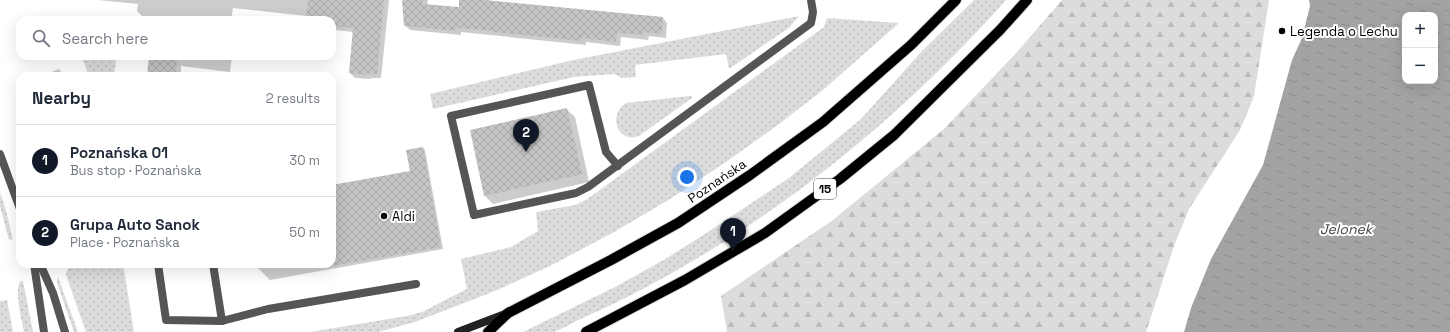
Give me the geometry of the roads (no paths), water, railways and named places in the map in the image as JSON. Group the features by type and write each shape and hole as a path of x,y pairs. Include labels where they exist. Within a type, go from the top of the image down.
{"main road":[{"name":"Poznańska","path":"458,332 508,313 611,260 678,223 750,175 823,122 911,45 956,0"},
{"name":"15","path":"586,332 685,280 765,233 840,179 894,135 1000,30 1027,0"},
{"path":"488,332 508,313"}],"street":[{"path":"618,166 606,152 589,85 451,116 474,215 576,193 588,187 618,166 811,23 813,12 811,0"},
{"path":"0,154 16,198"},
{"path":"35,268 44,332"},
{"path":"42,268 53,293 65,332"},
{"path":"159,268 166,320 222,321 268,309 416,284"},
{"path":"214,268 222,321"}],"water":[{"name":"Jelonek","path":"1309,0 1450,0 1450,332 1184,332 1191,308 1211,259 1263,165 1292,60 1302,38 1310,6"}],"place":[{"name":"Legenda o Lechu","path":"1282,31"},
{"name":"Grupa Auto Sanok","path":"526,152"},
{"name":"Aldi","path":"384,216"},
{"name":"Poznańska 01","path":"733,251"}]}
